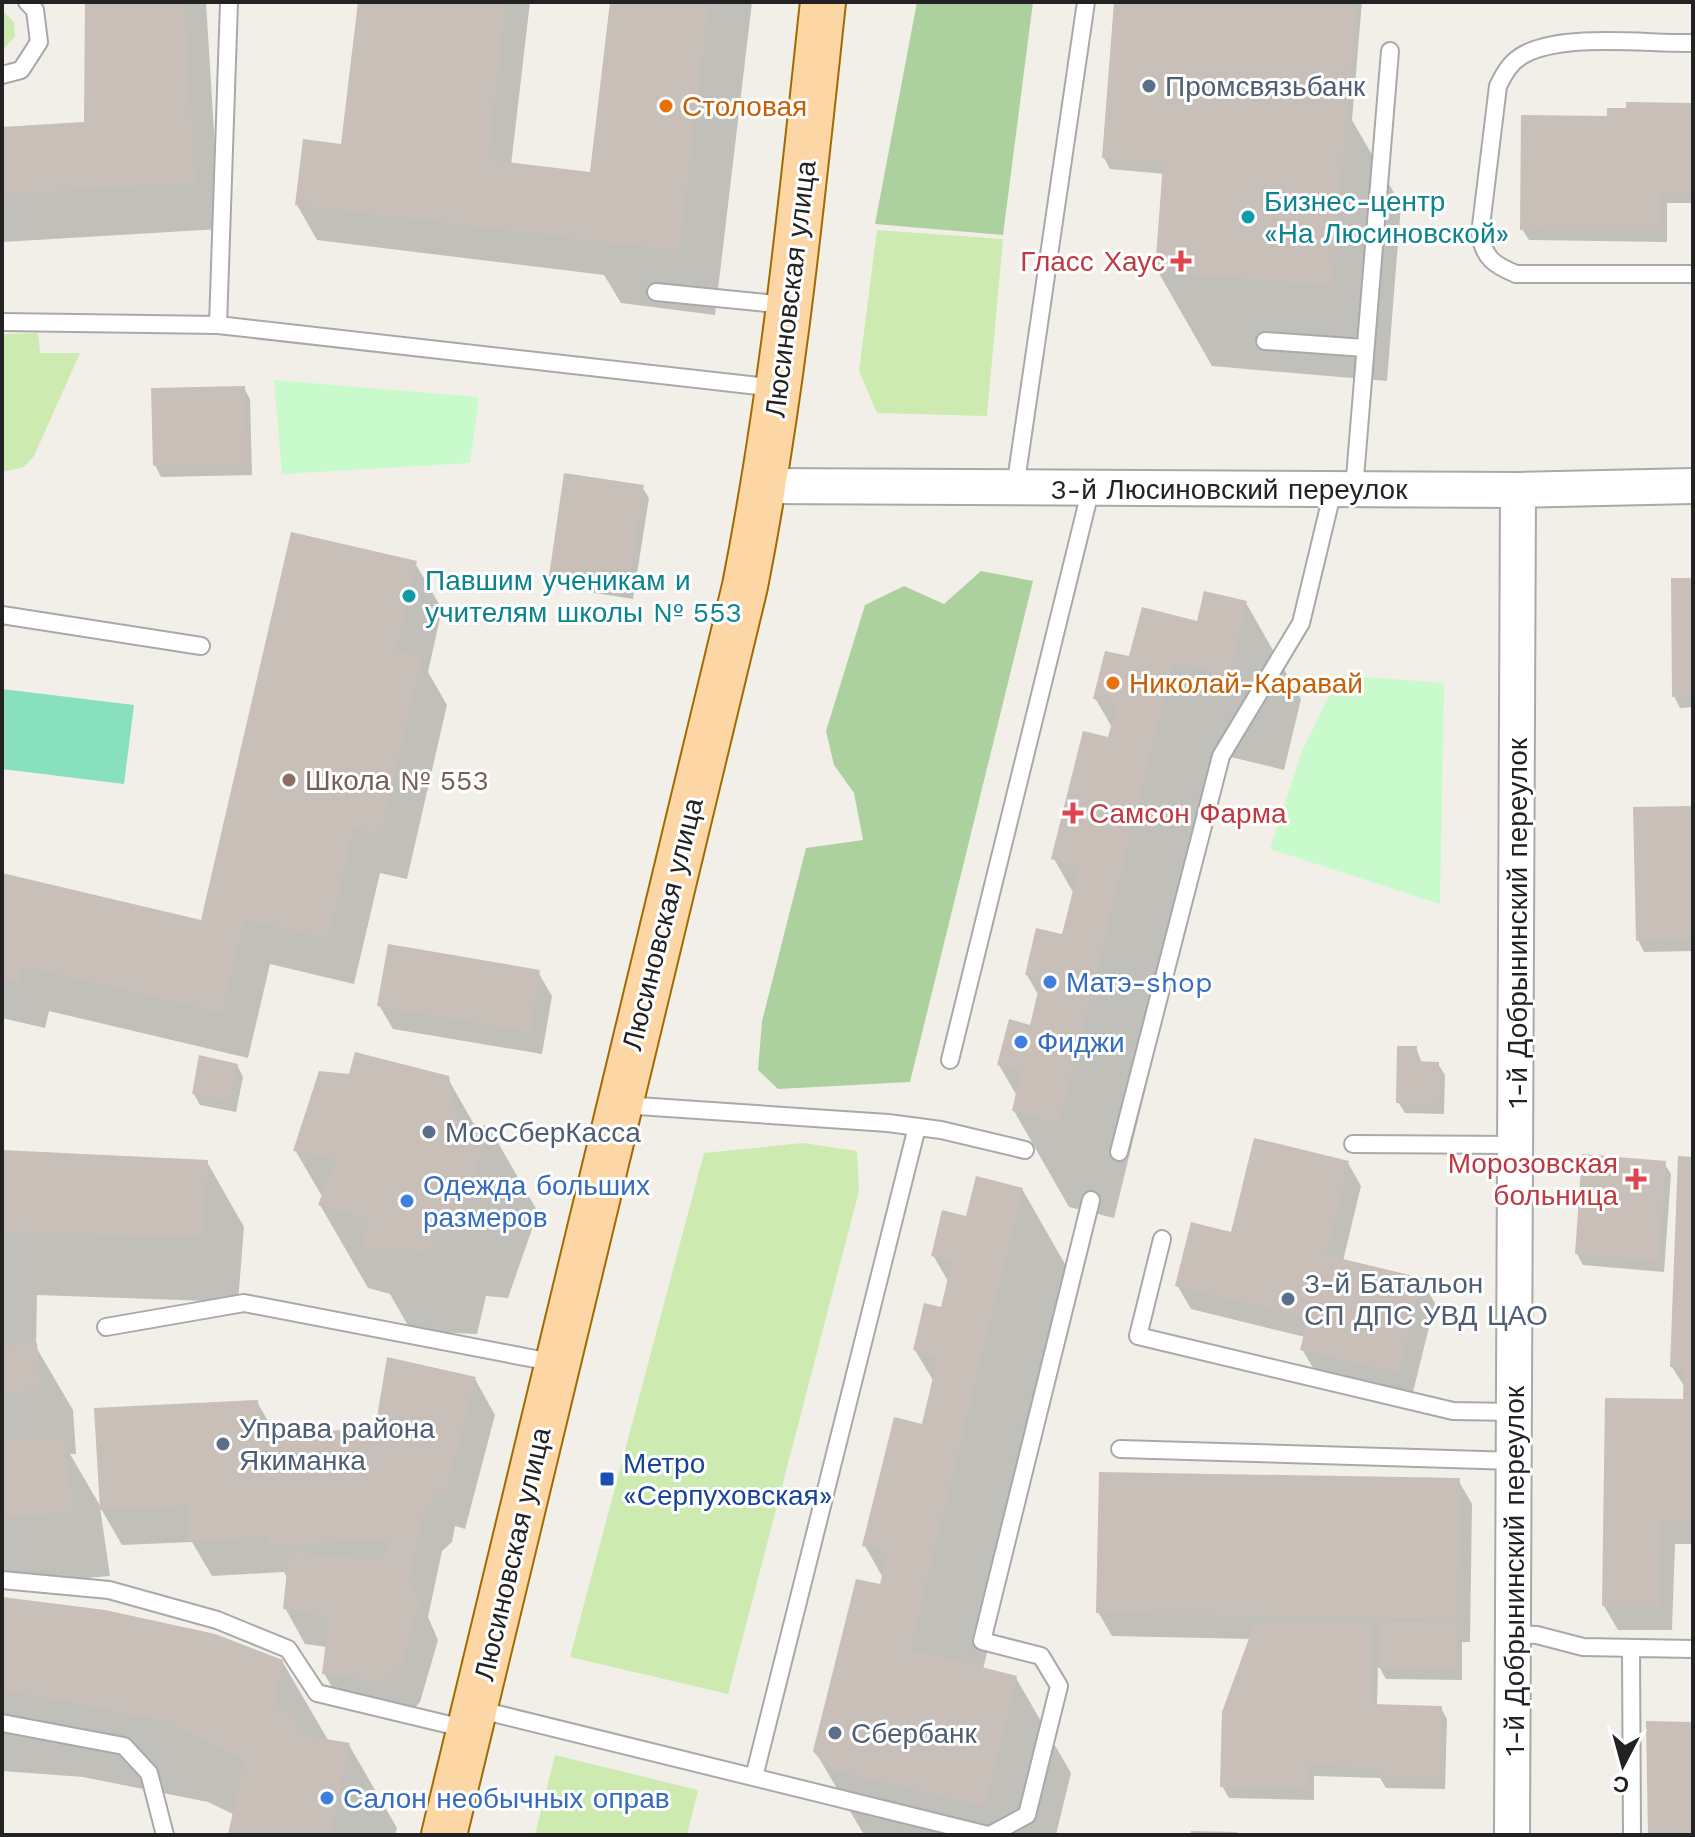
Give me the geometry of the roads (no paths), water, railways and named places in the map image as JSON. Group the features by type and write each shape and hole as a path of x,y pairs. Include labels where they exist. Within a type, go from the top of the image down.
{"main road":[{"name":"Люсиновская улица","path":"444,1835 745,586 764,486 790,306 823,2"}],"street":[{"name":"3-й Люсиновский переулок","path":"764,486 1344,490 1693,486"},
{"name":"1-й Добрынинский переулок","path":"1512,1835 1518,490"}],"lane":[{"path":"2,75 21,70 39,42 35,10 27,2"},
{"path":"218,325 229,2"},
{"path":"1015,488 1086,2"},
{"path":"1693,43 1547,46 1524,54 1507,67 1498,86 1480,234 1484,254 1497,267 1516,274 1693,274"},
{"path":"1119,1152 1221,756 1301,623 1344,490 1365,348 1390,51"},
{"path":"656,292 790,306"},
{"path":"2,322 218,325 778,388"},
{"path":"1265,341 1365,348"},
{"path":"950,1060 1091,488"},
{"path":"2,615 201,646"},
{"path":"618,1105 693,1112 815,1116 917,1127 1025,1150"},
{"path":"754,1777 917,1127"},
{"path":"1353,1144 1516,1145"},
{"path":"2,1580 109,1590 217,1620 288,1649 317,1693 472,1719 754,1777 989,1835 1027,1815 1059,1686 1041,1656 982,1641 1091,1200"},
{"path":"1162,1239 1138,1336 1453,1411 1515,1412"},
{"path":"106,1327 244,1303 557,1364"},
{"path":"1120,1449 1515,1461"},
{"path":"1513,1634 1537,1635 1583,1647 1693,1649"},
{"path":"1631,1648 1632,1835"},
{"path":"2,1723 124,1746 149,1773 165,1835"}],"place":[{"name":"Промсвязьбанк","path":"1149,86"},
{"name":"Столовая","path":"666,106"},
{"name":"Бизнес-центр «На Люсиновской»","path":"1248,217"},
{"name":"Гласс Хаус","path":"1181,261"},
{"name":"Павшим ученикам и учителям школы № 553","path":"409,596"},
{"name":"Николай-Каравай","path":"1113,683"},
{"name":"Школа № 553","path":"289,780"},
{"name":"Самсон Фарма","path":"1073,813"},
{"name":"Матэ-shop","path":"1050,982"},
{"name":"Фиджи","path":"1021,1042"},
{"name":"МосСберКасса","path":"429,1132"},
{"name":"Морозовская больница","path":"1636,1179"},
{"name":"Одежда больших размеров","path":"407,1201"},
{"name":"3-й Батальон СП ДПС УВД ЦАО","path":"1288,1299"},
{"name":"Управа района Якиманка","path":"223,1444"},
{"name":"Метро «Серпуховская»","path":"607,1479"},
{"name":"Сбербанк","path":"835,1733"},
{"name":"Салон необычных оправ","path":"327,1798"}]}
